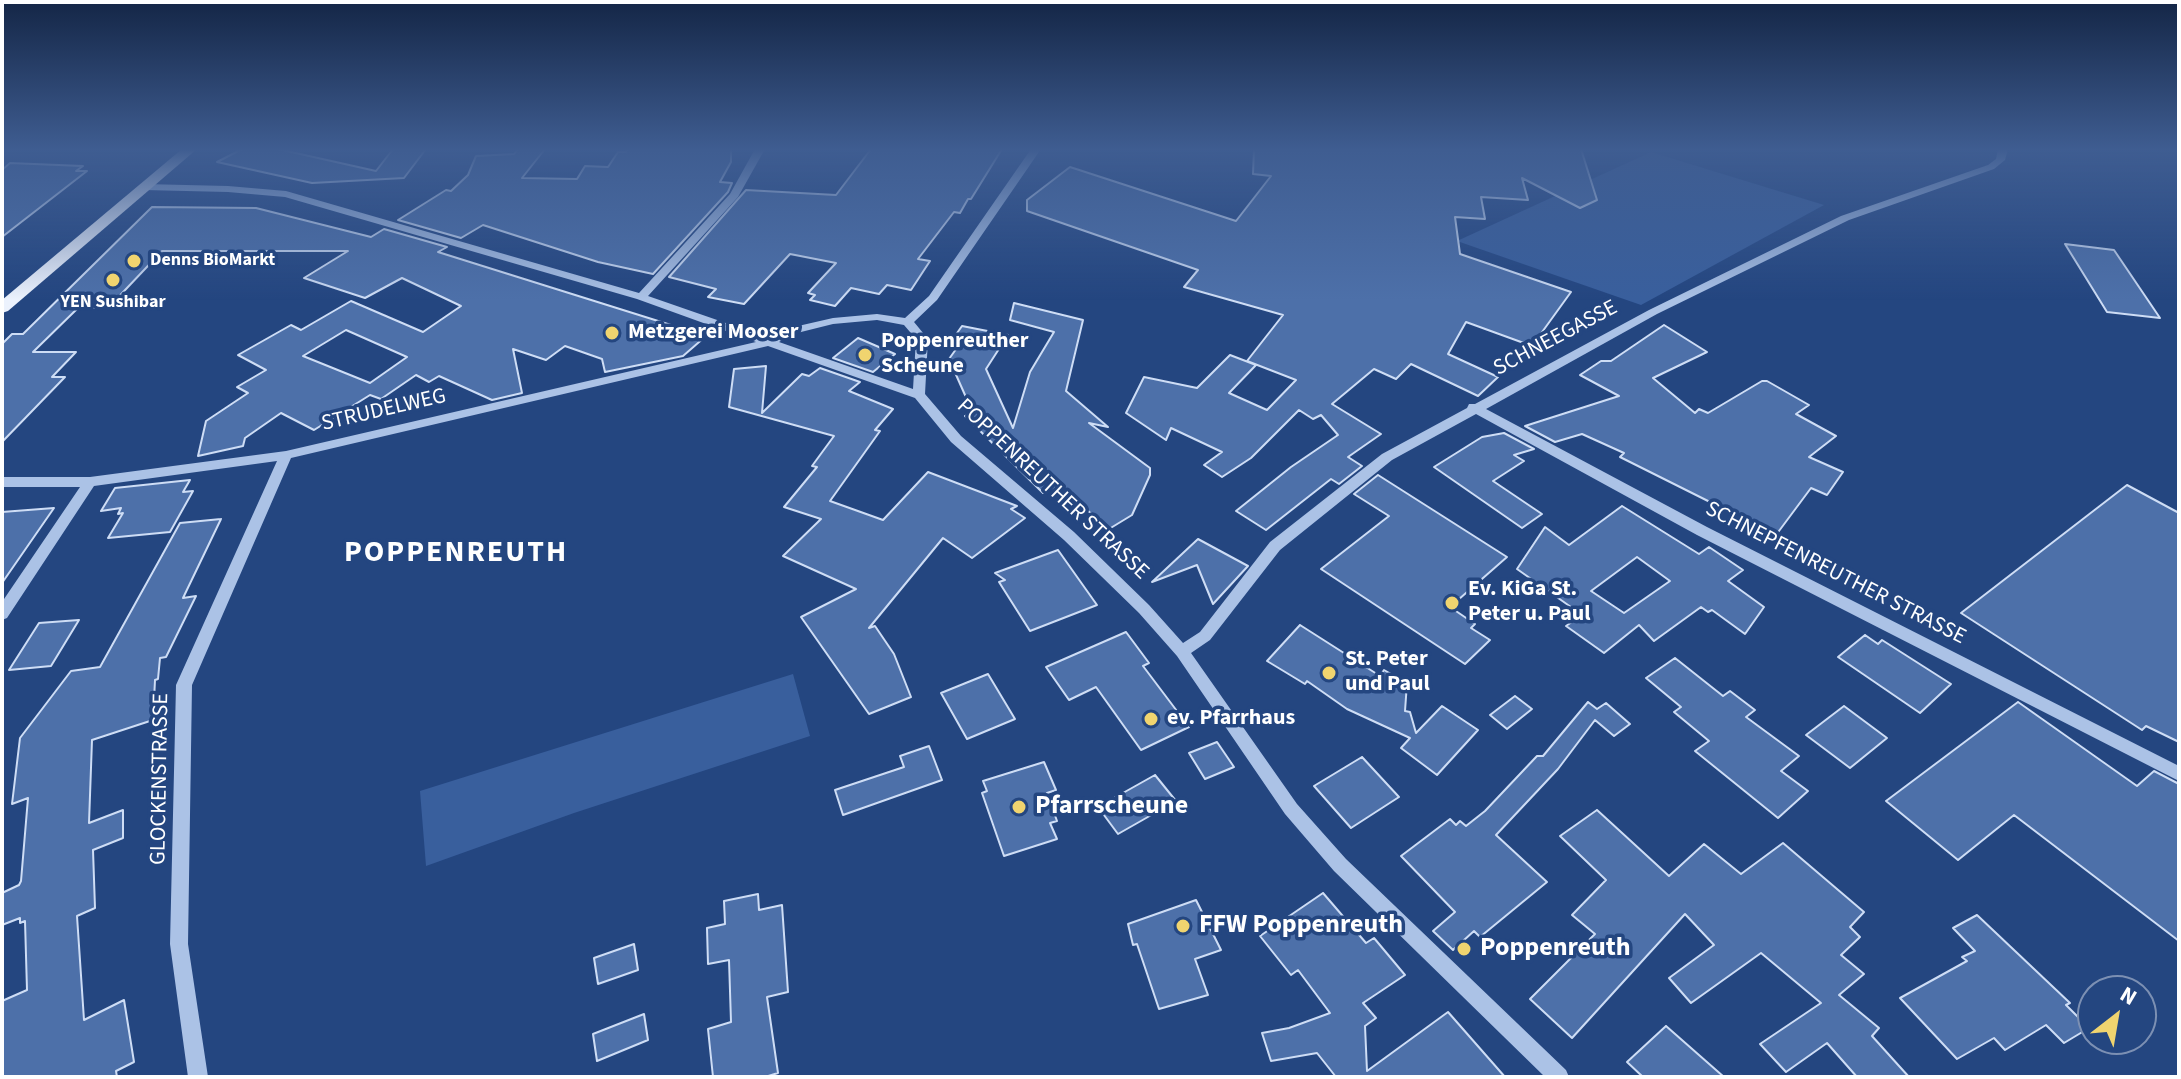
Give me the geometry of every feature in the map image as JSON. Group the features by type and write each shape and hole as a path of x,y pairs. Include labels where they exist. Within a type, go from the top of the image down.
{"main road":[{"path":"2,308 130,199"}],"street":[{"path":"304,199 641,297 919,395 922,339 908,322 933,298 1001,199"},
{"path":"641,297 730,199"},
{"name":"SCHNEEGASSE","path":"1182,652 1205,636 1275,546 1387,457 1473,407 1653,312 1845,218 1898,199"},
{"name":"STRUDELWEG","path":"2,482 90,482 286,455 770,342 789,331 833,321 877,317 908,322"},
{"name":"POPPENREUTHER STRASSE","path":"919,395 956,439 1069,536 1144,609 1182,652 1300,820 1362,888 1559,1077"},
{"name":"SCHNEPFENREUTHER STRASSE","path":"1473,407 1688,524 2179,774"},
{"name":"GLOCKENSTRASSE","path":"198,1077 179,944 184,685 286,455"},
{"path":"2,614 90,482"}],"shaded area":[{"path":"1548,199 1806,199 1824,205 1641,305 1457,241"},
{"path":"793,674 810,736 574,813 426,866 420,791"}],"building":[{"path":"2,199 50,199 2,237"},
{"path":"431,199 721,199 653,274 598,262 483,225 461,238 398,220"},
{"path":"738,199 968,199 960,213 954,212 918,259 930,261 911,290 887,285 879,294 851,288 835,306 810,300 815,295 808,293 836,263 790,254 744,304 708,297 716,289 669,277"},
{"path":"1169,199 1236,221 1253,199 1481,199 1485,219 1455,217 1460,254 1571,292 1532,346 1466,322 1448,354 1498,377 1478,396 1411,364 1396,379 1374,369 1332,404 1381,434 1348,457 1362,466 1339,484 1331,479 1266,530 1236,511 1291,467 1338,435 1321,415 1313,419 1299,410 1251,458 1222,477 1204,465 1222,452 1171,428 1166,440 1126,413 1144,377 1197,388 1230,355 1256,365 1229,393 1267,410 1296,380 1247,361 1283,315 1184,287 1198,270 1027,211 1027,200"},
{"path":"1563,199 1597,199 1597,200 1580,208"},
{"path":"152,207 256,208 371,237 384,229 447,247 438,252 706,336 683,356 605,372 602,359 565,346 546,360 513,349 522,393 492,400 439,376 429,382 416,375 381,399 370,395 314,430 281,413 245,438 243,446 198,456 206,421 248,393 237,387 266,370 238,355 291,325 301,330 351,301 423,332 461,306 402,278 365,298 304,278 348,251 162,251 109,307 78,308 33,352 76,352 52,377 65,377 2,442 2,344 12,334 23,334","holes":["346,330 407,357 370,383 303,356"]},
{"path":"2065,244 2114,250 2160,318 2107,312"},
{"path":"1014,303 1083,320 1066,391 1108,427 1089,423 1150,468 1150,475 1132,515 1109,529 1058,485 1043,493 965,416 973,413 949,359 959,345 950,343 962,326 1008,335 986,369 1013,428 1030,372 1054,332 1010,320"},
{"path":"1664,325 1707,352 1653,378 1695,413 1699,409 1708,413 1767,381 1809,405 1796,414 1836,436 1809,457 1843,472 1827,495 1811,488 1776,535 1620,457 1624,453 1582,434 1555,442 1525,426 1619,396 1580,375 1601,361 1611,361"},
{"name":"Poppenreuther Scheune","path":"858,338 895,354 873,372 833,358"},
{"path":"766,366 762,413 802,374 809,376 820,368 860,382 849,391 893,409 875,430 880,431 830,501 883,520 928,472 1017,506 1011,509 1025,518 972,558 943,538 869,628 875,626 894,654 911,697 869,714 801,617 856,589 783,556 821,519 784,507 817,467 812,466 834,436 729,407 734,369"},
{"path":"1504,433 1534,449 1514,455 1524,461 1493,481 1542,514 1522,528 1434,467 1482,437"},
{"path":"1378,475 1507,557 1450,607 1475,624 1471,628 1490,640 1465,664 1321,569 1389,516 1354,494"},
{"path":"190,480 183,492 193,491 170,532 108,538 123,513 118,514 121,508 101,511 115,488"},
{"path":"2127,485 2179,513 2179,742 2146,726 2142,730 1961,613"},
{"path":"1622,506 1699,554 1709,547 1743,570 1728,581 1764,607 1745,634 1712,610 1708,612 1701,607 1654,641 1639,625 1604,653 1566,626 1579,617 1574,614 1578,612 1517,569 1545,527 1569,545","holes":["1637,557 1670,581 1624,613 1591,591"]},
{"path":"54,508 2,583 2,512"},
{"path":"221,519 183,598 196,596 166,657 160,658 158,679 155,680 153,720 92,740 89,823 123,810 123,838 93,850 95,908 77,916 84,1020 124,1000 134,1062 116,1071 117,1077 2,1077 2,1001 27,990 25,921 20,923 20,918 2,925 2,893 21,881 28,798 12,804 20,738 71,671 100,667 180,523"},
{"path":"1198,539 1248,566 1213,604 1197,565 1152,582"},
{"path":"1058,550 1097,605 1030,631 999,582 1005,580 995,573"},
{"path":"79,620 51,666 9,670 39,623"},
{"name":"St. Peter und Paul","path":"1300,625 1380,676 1384,670 1407,683 1405,711 1410,712 1416,733 1442,706 1478,730 1437,775 1401,748 1410,738 1347,709 1307,681 1305,684 1267,661"},
{"path":"1126,632 1149,663 1143,666 1189,727 1141,750 1096,687 1069,700 1046,667"},
{"path":"1865,635 1878,644 1882,640 1951,684 1920,713 1838,657"},
{"path":"1675,658 1723,696 1730,691 1755,710 1746,717 1799,756 1781,771 1808,791 1778,818 1695,751 1709,741 1674,712 1681,707 1646,678"},
{"path":"988,674 1015,719 967,739 941,693"},
{"path":"1515,696 1532,709 1507,729 1490,715"},
{"path":"1588,702 1597,709 1606,703 1630,724 1614,736 1595,720 1558,769 1496,835 1547,882 1480,937 1474,931 1453,950 1433,931 1455,912 1401,856 1450,819 1456,825 1460,821 1466,826 1485,811 1537,756 1543,756"},
{"path":"2018,702 2137,786 2154,771 2179,784 2179,941 2014,815 1958,860 1886,801"},
{"path":"1844,706 1887,738 1850,768 1806,735"},
{"path":"1217,742 1234,767 1205,779 1189,753"},
{"path":"929,746 942,780 843,815 835,790 904,767 900,756"},
{"path":"1362,757 1399,797 1351,828 1314,786"},
{"name":"Pfarrscheune","path":"1044,762 1056,790 1047,793 1057,821 1050,823 1057,839 1004,856 982,793 987,791 983,781"},
{"path":"1155,775 1176,801 1118,834 1098,807"},
{"path":"1597,810 1669,876 1704,844 1741,874 1783,843 1864,912 1850,927 1860,937 1841,955 1864,974 1839,995 1879,1028 1872,1036 1909,1077 1857,1077 1827,1043 1786,1072 1760,1044 1821,1003 1761,953 1691,1003 1669,978 1714,945 1685,914 1572,1038 1530,999 1595,934 1572,915 1606,880 1560,836"},
{"path":"1323,893 1366,943 1374,938 1405,975 1363,1003 1376,1018 1365,1026 1367,1071 1448,1012 1505,1077 1336,1077 1317,1053 1271,1061 1262,1033 1289,1028 1330,1013 1298,970 1291,975 1260,936"},
{"path":"758,894 759,910 782,905 788,992 767,997 778,1073 765,1077 713,1077 708,1029 731,1022 729,960 708,964 707,928 725,924 724,901"},
{"path":"1196,900 1221,950 1195,959 1208,995 1159,1009 1137,944 1133,945 1128,924"},
{"path":"1977,915 2070,1003 2066,1005 2077,1016 2077,1035 2064,1043 2046,1025 2005,1050 1994,1038 1957,1059 1900,998 1967,961 1962,957 1975,951 1953,928"},
{"path":"634,944 638,970 598,984 594,958"},
{"path":"644,1014 648,1040 597,1061 593,1034"},
{"path":"1666,1026 1724,1077 1643,1077 1627,1062"}],"place":[{"name":"Denns BioMarkt","path":"134,261"},
{"name":"YEN Sushibar","path":"113,280"},
{"name":"Metzgerei Mooser","path":"612,333"},
{"name":"Poppenreuther Scheune","path":"865,355"},
{"name":"Ev. KiGa St. Peter u. Paul","path":"1452,603"},
{"name":"St. Peter und Paul","path":"1329,673"},
{"name":"ev. Pfarrhaus","path":"1151,719"},
{"name":"Pfarrscheune","path":"1019,807"},
{"name":"FFW Poppenreuth","path":"1183,926"},
{"name":"Poppenreuth","path":"1464,949"}],"district":[{"name":"POPPENREUTH","path":"456,554"}]}
